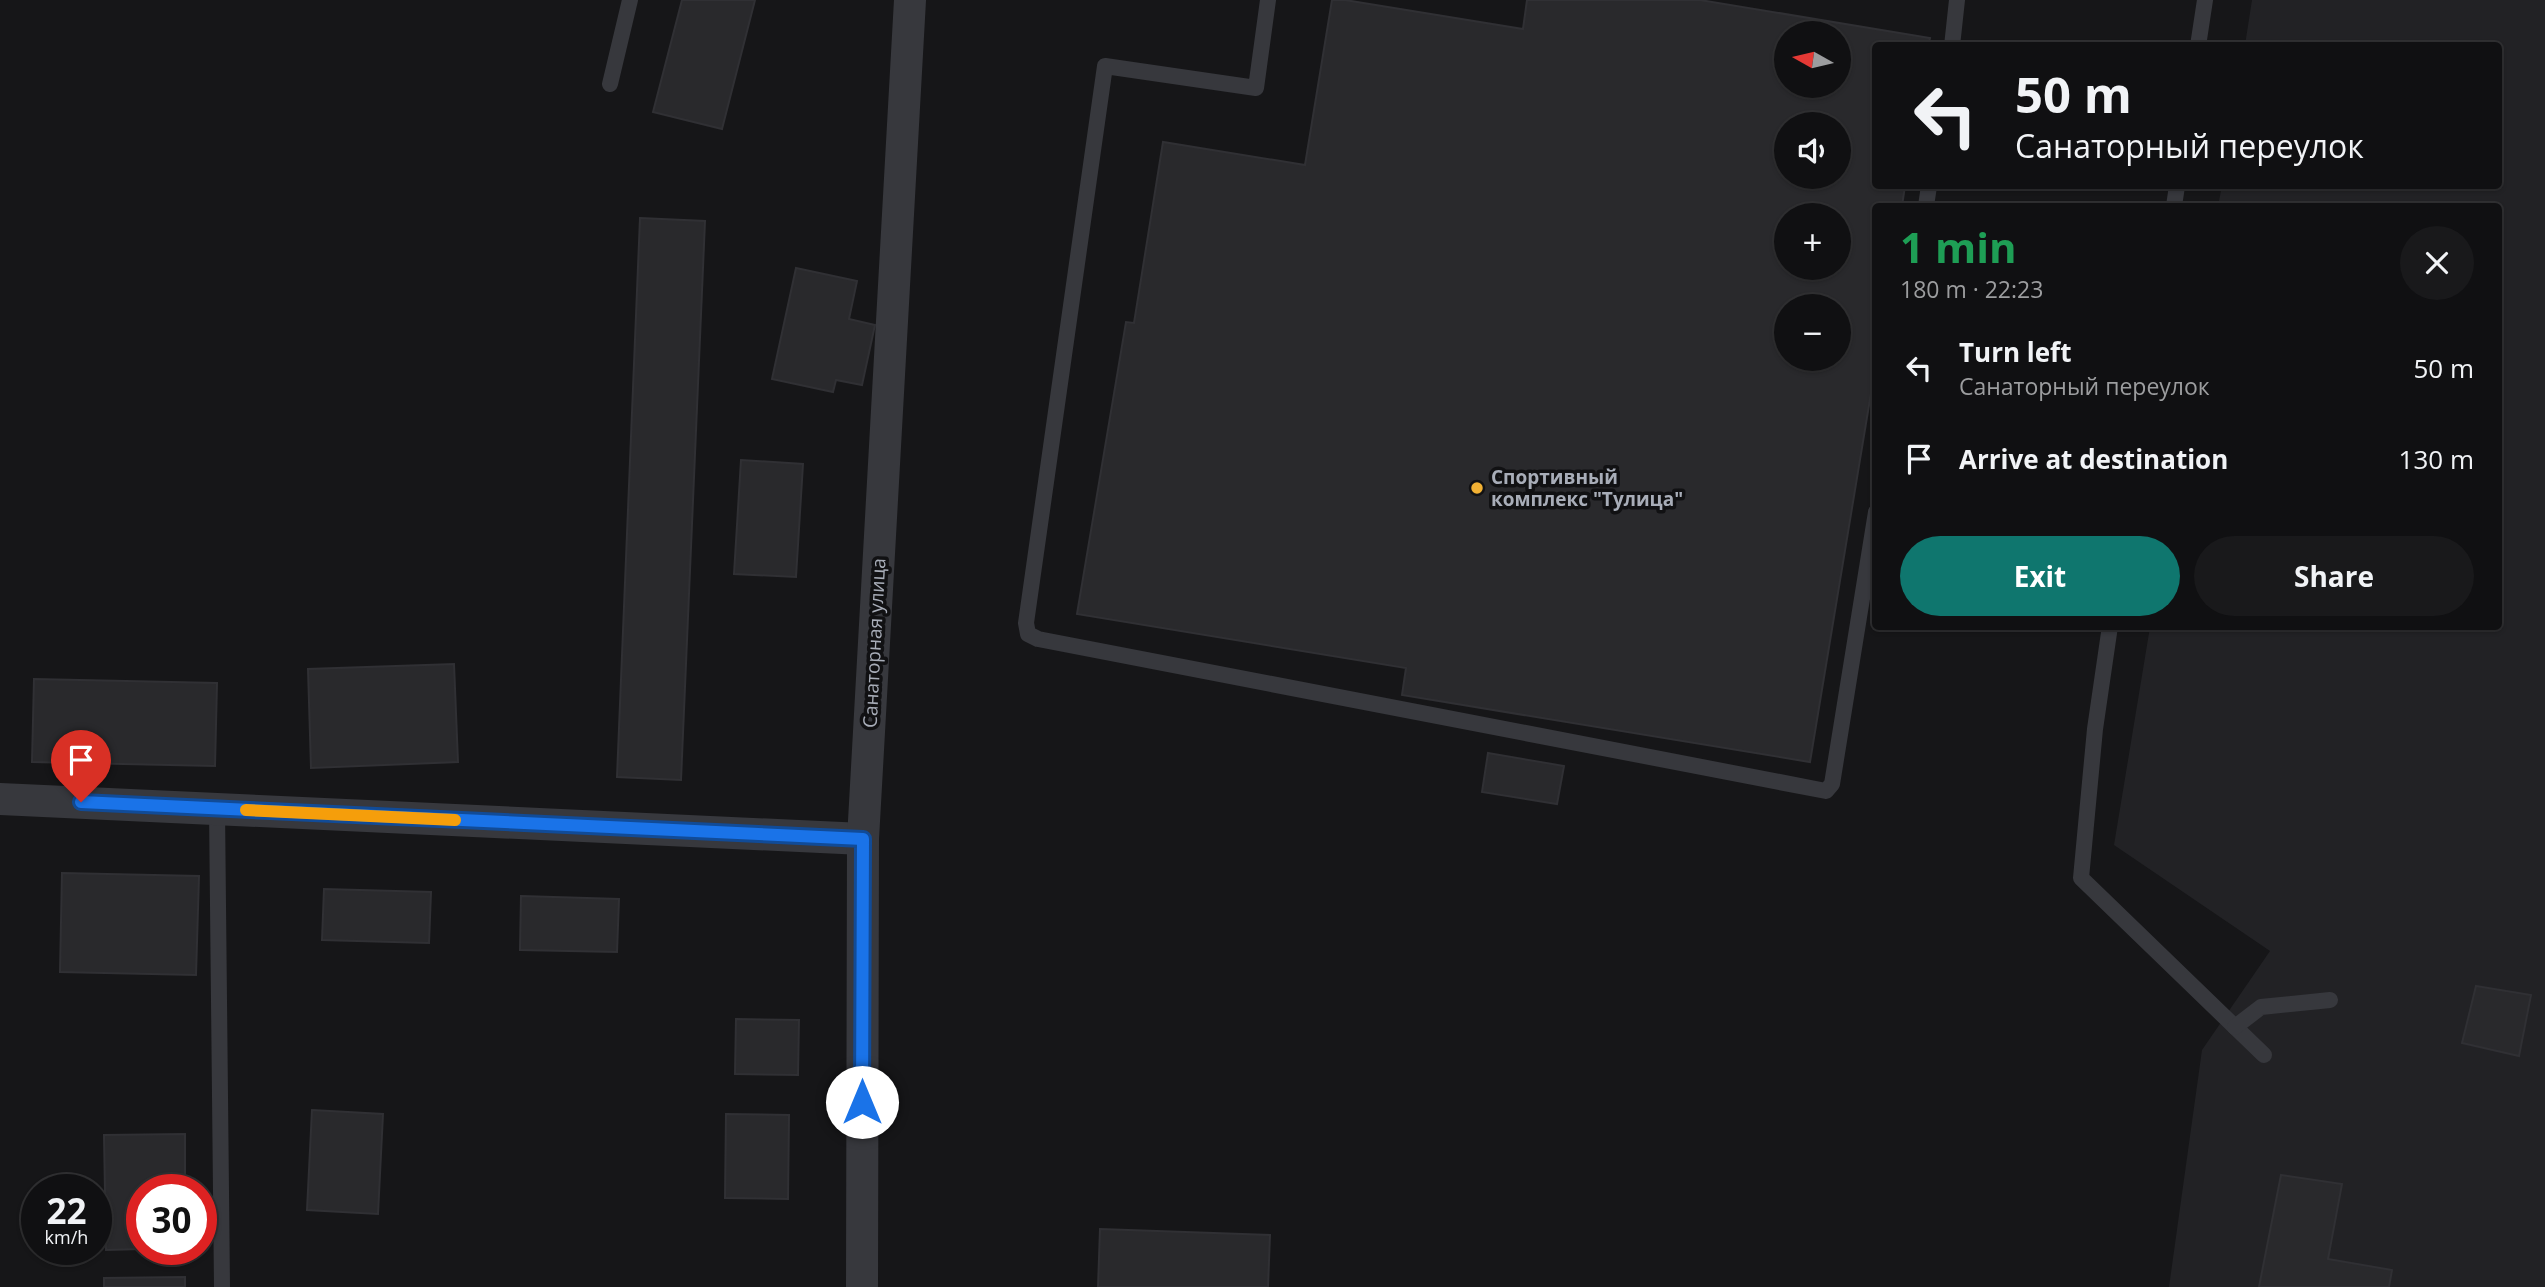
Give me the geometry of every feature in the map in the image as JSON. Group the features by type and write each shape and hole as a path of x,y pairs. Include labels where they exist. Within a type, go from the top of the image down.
{"street":[{"name":"Санаторная улица","path":"862,1287 863,839 910,0"},
{"path":"0,799 863,839"}],"lane":[{"path":"610,84 630,0"},
{"path":"1268,0 1256,88 1105,66 1026,623 1028,634 1038,639 1826,791 1832,785 1872,537"},
{"path":"1952,42 1957,0"},
{"path":"2199,42 2205,0"},
{"path":"2109,630 2095,729 2081,878 2264,1055"},
{"path":"216,809 222,1287"},
{"path":"2235,1027 2261,1007 2330,1000"}],"shaded area":[{"path":"2252,0 2545,0 2545,1287 2169,1287 2202,1050 2270,951 2114,845 2150,630 2502,630 2502,203 2219,203 2221,189 2502,189 2502,42 2245,42"}],"building":[{"path":"682,0 755,0 722,129 653,112"},
{"name":"Спортивный комплекс \"Тулица\"","path":"1332,0 1523,29 1527,0 1700,0 1827,21 1774,21 1774,98 1852,98 1852,25 1930,38 1929,42 1872,42 1872,189 1905,189 1902,203 1872,203 1872,387 1810,762 1402,695 1406,668 1077,614 1126,322 1134,323 1163,142 1305,165"},
{"path":"640,218 705,221 681,780 617,777"},
{"path":"796,268 857,281 849,319 875,325 862,385 836,380 833,392 772,379"},
{"path":"741,460 803,464 796,577 734,574"},
{"path":"454,664 458,762 311,768 308,669"},
{"path":"34,679 217,683 215,766 32,762"},
{"path":"1488,753 1564,766 1557,804 1482,792"},
{"path":"62,873 199,876 196,975 60,972"},
{"path":"324,889 431,892 429,943 322,940"},
{"path":"521,896 619,899 617,952 520,950"},
{"path":"2476,986 2531,995 2519,1056 2462,1043"},
{"path":"736,1019 799,1020 798,1075 735,1074"},
{"path":"312,1110 383,1114 378,1214 307,1210"},
{"path":"726,1114 789,1115 788,1199 725,1198"},
{"path":"185,1134 185,1174 126,1174 126,1249 112,1250 112,1174 105,1174 104,1135"},
{"path":"2281,1175 2342,1184 2328,1259 2392,1270 2389,1287 2259,1287"},
{"path":"1100,1229 1270,1235 1268,1287 1098,1287"},
{"path":"185,1277 185,1287 104,1287 104,1278"}],"slow traffic":[{"path":"246,810 455,820"}],"place":[{"name":"Спортивный комплекс \"Тулица\"","path":"1477,488"}],"route":[{"path":"81,802 863,839 862,1102"}]}
